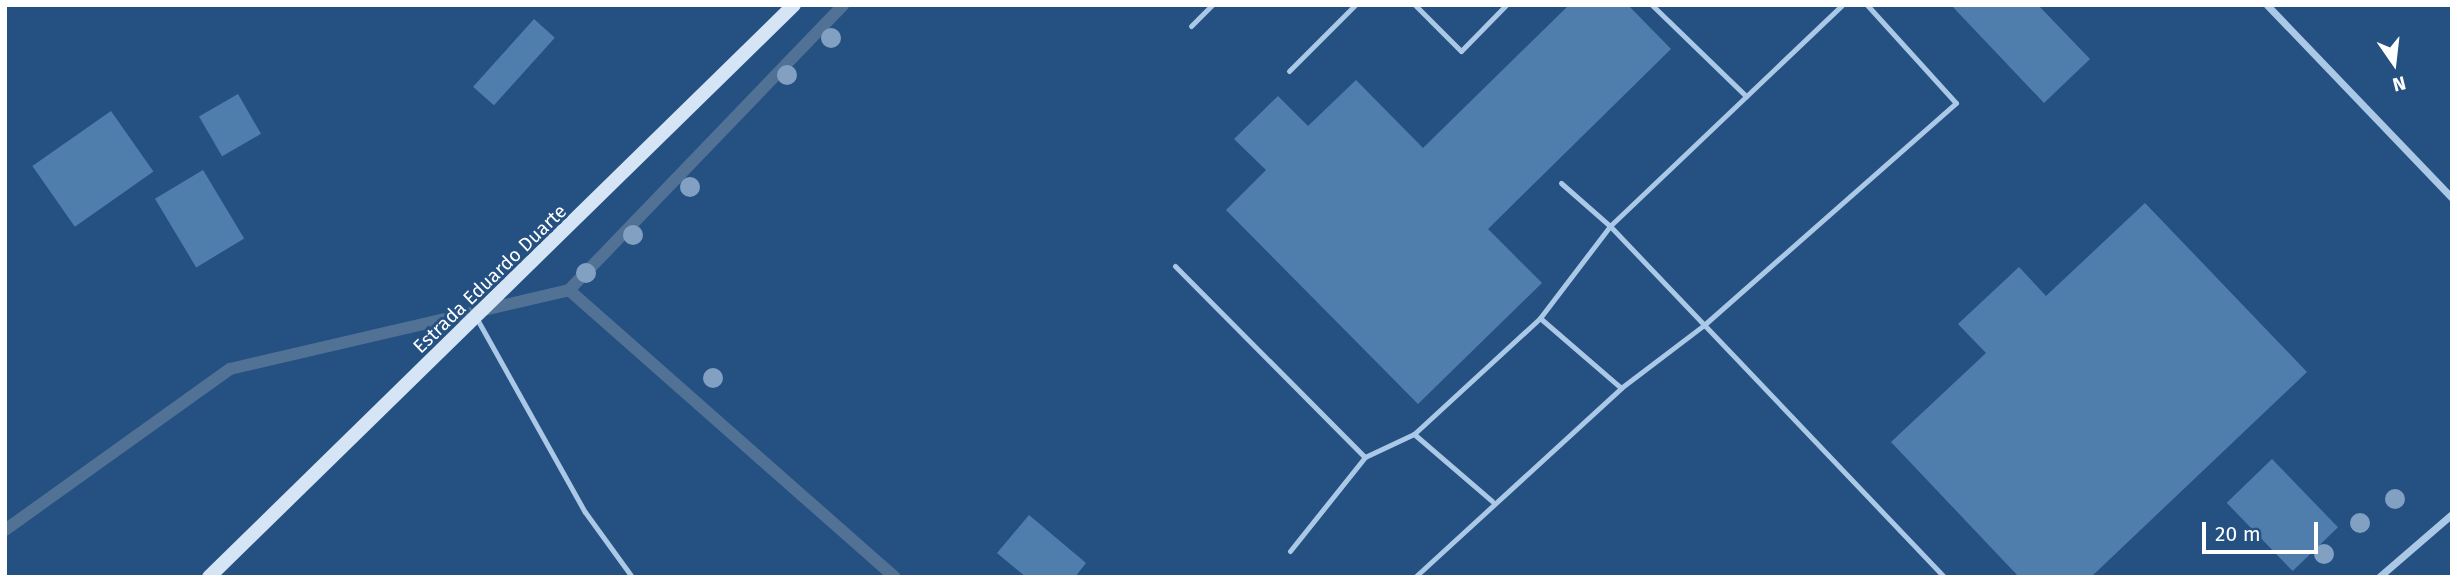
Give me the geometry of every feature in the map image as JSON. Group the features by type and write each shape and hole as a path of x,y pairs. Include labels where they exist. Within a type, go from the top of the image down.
{"street":[{"name":"Estrada Eduardo Duarte","path":"209,577 477,319 794,5"},
{"path":"2267,5 2452,198"},
{"path":"2379,577 2452,514"}],"lane":[{"path":"1191,26 1212,5"},
{"path":"1289,71 1355,5"},
{"path":"1415,5 1461,51 1506,5"},
{"path":"1290,551 1365,457 1414,434 1540,318 1610,226 1842,5"},
{"path":"1415,577 1492,502 1621,388 1704,325 1956,103 1867,5"},
{"path":"1656,6 1746,96"},
{"path":"1561,183 1610,226 1944,577"},
{"path":"1175,267 1365,457"},
{"path":"1540,318 1621,388"},
{"path":"477,319 585,512 632,577"},
{"path":"1414,434 1492,502"}],"building":[{"path":"1569,5 1628,5 1671,49 1488,229 1542,283 1418,404 1226,210 1266,170 1234,139 1278,96 1308,126 1356,80 1423,148"},
{"path":"1951,5 2038,5 2090,59 2044,103"},
{"path":"534,19 555,38 494,105 473,87"},
{"path":"238,94 261,134 222,156 199,116"},
{"path":"111,111 153,172 75,227 32,166"},
{"path":"203,170 244,239 196,267 155,199"},
{"path":"2145,203 2307,372 2091,577 2019,577 1891,442 1986,353 1958,324 2019,267 2046,296"},
{"path":"2272,459 2338,527 2293,571 2227,503"},
{"path":"1029,515 1086,563 1075,577 1026,577 997,553"}],"waterway":[{"path":"5,530 230,369 569,290 843,5"},
{"path":"569,290 895,577"}]}
